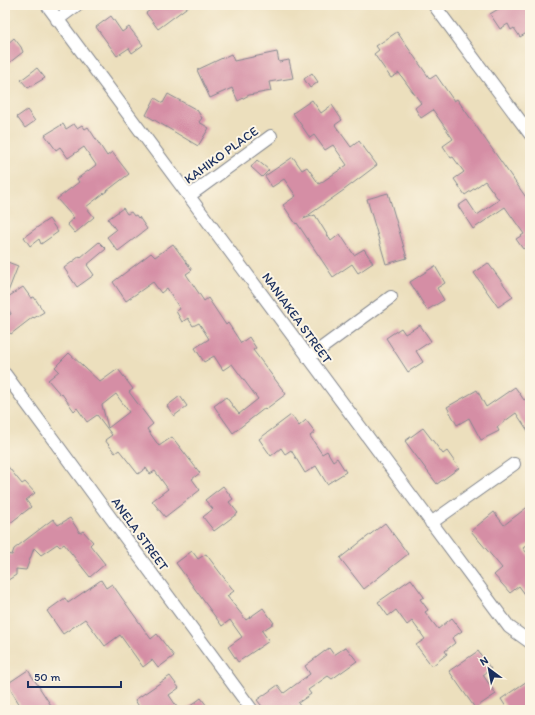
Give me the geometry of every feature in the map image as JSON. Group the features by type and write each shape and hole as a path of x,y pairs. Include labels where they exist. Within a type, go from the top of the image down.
{"street":[{"name":"NANIAKEA STREET","path":"47,5 509,627 530,642"},
{"path":"57,20 78,5"},
{"path":"434,5 530,134"},
{"name":"KAHIKO PLACE","path":"188,196 270,136"},
{"path":"308,358 391,297"},
{"name":"ANELA STREET","path":"5,374 252,710"},
{"path":"431,523 514,464"}],"building":[{"path":"157,5 190,5 158,29 146,13"},
{"path":"505,5 530,5 530,31 520,37 514,28 511,30 508,24 500,29 490,14"},
{"path":"111,16 122,32 129,27 143,45 132,53 129,48 117,56 96,27"},
{"path":"397,32 430,79 436,75 454,101 457,99 530,203 530,244 523,249 516,239 524,234 505,207 473,229 458,206 467,200 477,215 499,200 485,181 465,195 454,179 464,172 453,157 451,158 443,146 453,139 433,110 421,118 415,108 421,103 399,73 391,78 374,54 379,50 376,46"},
{"path":"14,38 23,52 9,63 5,58 5,46"},
{"path":"277,52 279,62 289,60 293,78 269,82 271,91 249,95 238,101 232,88 210,98 197,70 231,54 234,61"},
{"path":"37,68 45,78 28,88 21,80"},
{"path":"312,73 318,82 310,88 304,79"},
{"path":"168,94 197,110 202,118 199,122 209,128 198,146 146,115 155,98 163,103"},
{"path":"312,100 321,113 332,105 342,120 335,125 351,147 359,141 377,165 303,219 315,215 331,241 340,234 354,255 364,249 373,263 358,273 352,264 333,277 297,223 296,224 283,205 296,196 284,179 272,187 265,176 293,157 302,170 307,167 319,184 347,165 333,145 325,150 314,135 310,138 293,113"},
{"path":"27,110 35,121 25,128 17,117"},
{"path":"63,124 66,129 74,124 77,128 82,125 85,129 88,127 107,156 112,152 129,174 86,207 94,217 75,233 67,224 74,218 57,199 79,182 77,179 96,165 84,147 68,158 60,147 56,150 45,135"},
{"path":"257,160 269,170 262,177 251,167"},
{"path":"388,193 407,258 386,264 367,199"},
{"path":"123,208 127,214 131,212 134,216 136,215 138,218 139,217 147,229 118,251 107,237 116,230 108,219"},
{"path":"49,219 58,232 41,244 39,239 30,246 24,237"},
{"path":"99,242 106,249 87,265 94,275 77,287 64,268 80,256 81,257"},
{"path":"173,244 192,270 186,274 204,301 208,298 226,325 228,323 241,343 249,337 256,348 253,350 286,394 233,433 214,406 226,397 239,414 258,399 232,364 223,370 214,356 204,362 195,348 209,339 199,323 193,326 188,318 182,322 176,311 180,309 167,288 161,293 153,282 126,301 113,282 151,253 155,257"},
{"path":"5,261 18,266 6,297 5,297"},
{"path":"488,263 513,297 498,307 474,273"},
{"path":"435,266 445,283 437,288 444,300 427,310 410,282"},
{"path":"23,287 31,298 34,297 44,312 34,318 33,317 11,334 5,329 5,318 11,314 5,299"},
{"path":"420,325 431,341 416,351 423,362 408,372 386,338 401,328 405,334"},
{"path":"69,353 100,382 118,369 133,389 129,392 153,424 147,429 159,446 172,437 200,473 192,479 200,490 165,517 152,501 168,489 155,471 150,474 146,468 138,474 119,450 115,453 105,440 112,435 97,415 87,422 77,408 74,411 62,394 61,395 48,380 59,371 55,367","holes":["116,394 129,412 108,428 102,405"]},
{"path":"515,387 524,400 530,396 530,434 516,413 497,427 499,431 481,440 469,418 457,425 447,407 477,390 486,407"},
{"path":"180,396 187,406 174,416 167,406"},
{"path":"291,415 299,426 306,420 315,432 310,436 322,454 327,451 333,461 337,458 346,472 327,484 316,466 305,473 291,450 285,454 281,448 271,456 259,439"},
{"path":"423,428 443,454 447,451 459,468 437,484 405,441"},
{"path":"5,463 22,484 25,482 35,493 26,500 31,507 5,527"},
{"path":"223,486 233,499 229,502 238,513 214,531 203,517 213,509 205,500"},
{"path":"530,505 530,543 523,548 530,557 530,601 519,586 510,593 494,575 502,568 471,531 494,512 504,525"},
{"path":"70,518 80,533 83,531 93,542 90,545 105,564 90,577 64,544 60,547 57,544 41,555 34,548 26,570 16,569 16,575 5,582 5,554 12,555 14,549 53,519 58,525"},
{"path":"385,523 408,554 364,589 340,558"},
{"path":"192,551 198,559 206,554 234,591 227,596 246,620 263,608 274,623 262,631 269,641 238,662 228,647 242,637 230,620 222,626 176,563"},
{"path":"411,579 424,597 420,599 428,610 425,612 438,629 452,618 462,631 452,638 455,643 445,651 447,654 432,666 416,645 425,639 412,621 407,625 396,610 388,616 378,602"},
{"path":"101,580 106,588 112,584 151,639 157,634 174,656 158,668 152,660 143,667 120,635 105,646 85,619 63,634 47,611 65,598 68,603"},
{"path":"346,647 357,661 332,679 328,676 308,690 311,694 298,703 303,710 265,710 257,700 278,685 284,693 310,674 305,666 329,648 334,655"},
{"path":"478,651 491,669 483,675 496,694 475,708 449,671"},
{"path":"28,670 54,710 23,710 7,684"},
{"path":"170,676 179,688 169,695 179,710 141,710 135,700"},
{"path":"530,679 530,710 508,710 501,699"},
{"path":"201,698 210,710 185,710"}]}
